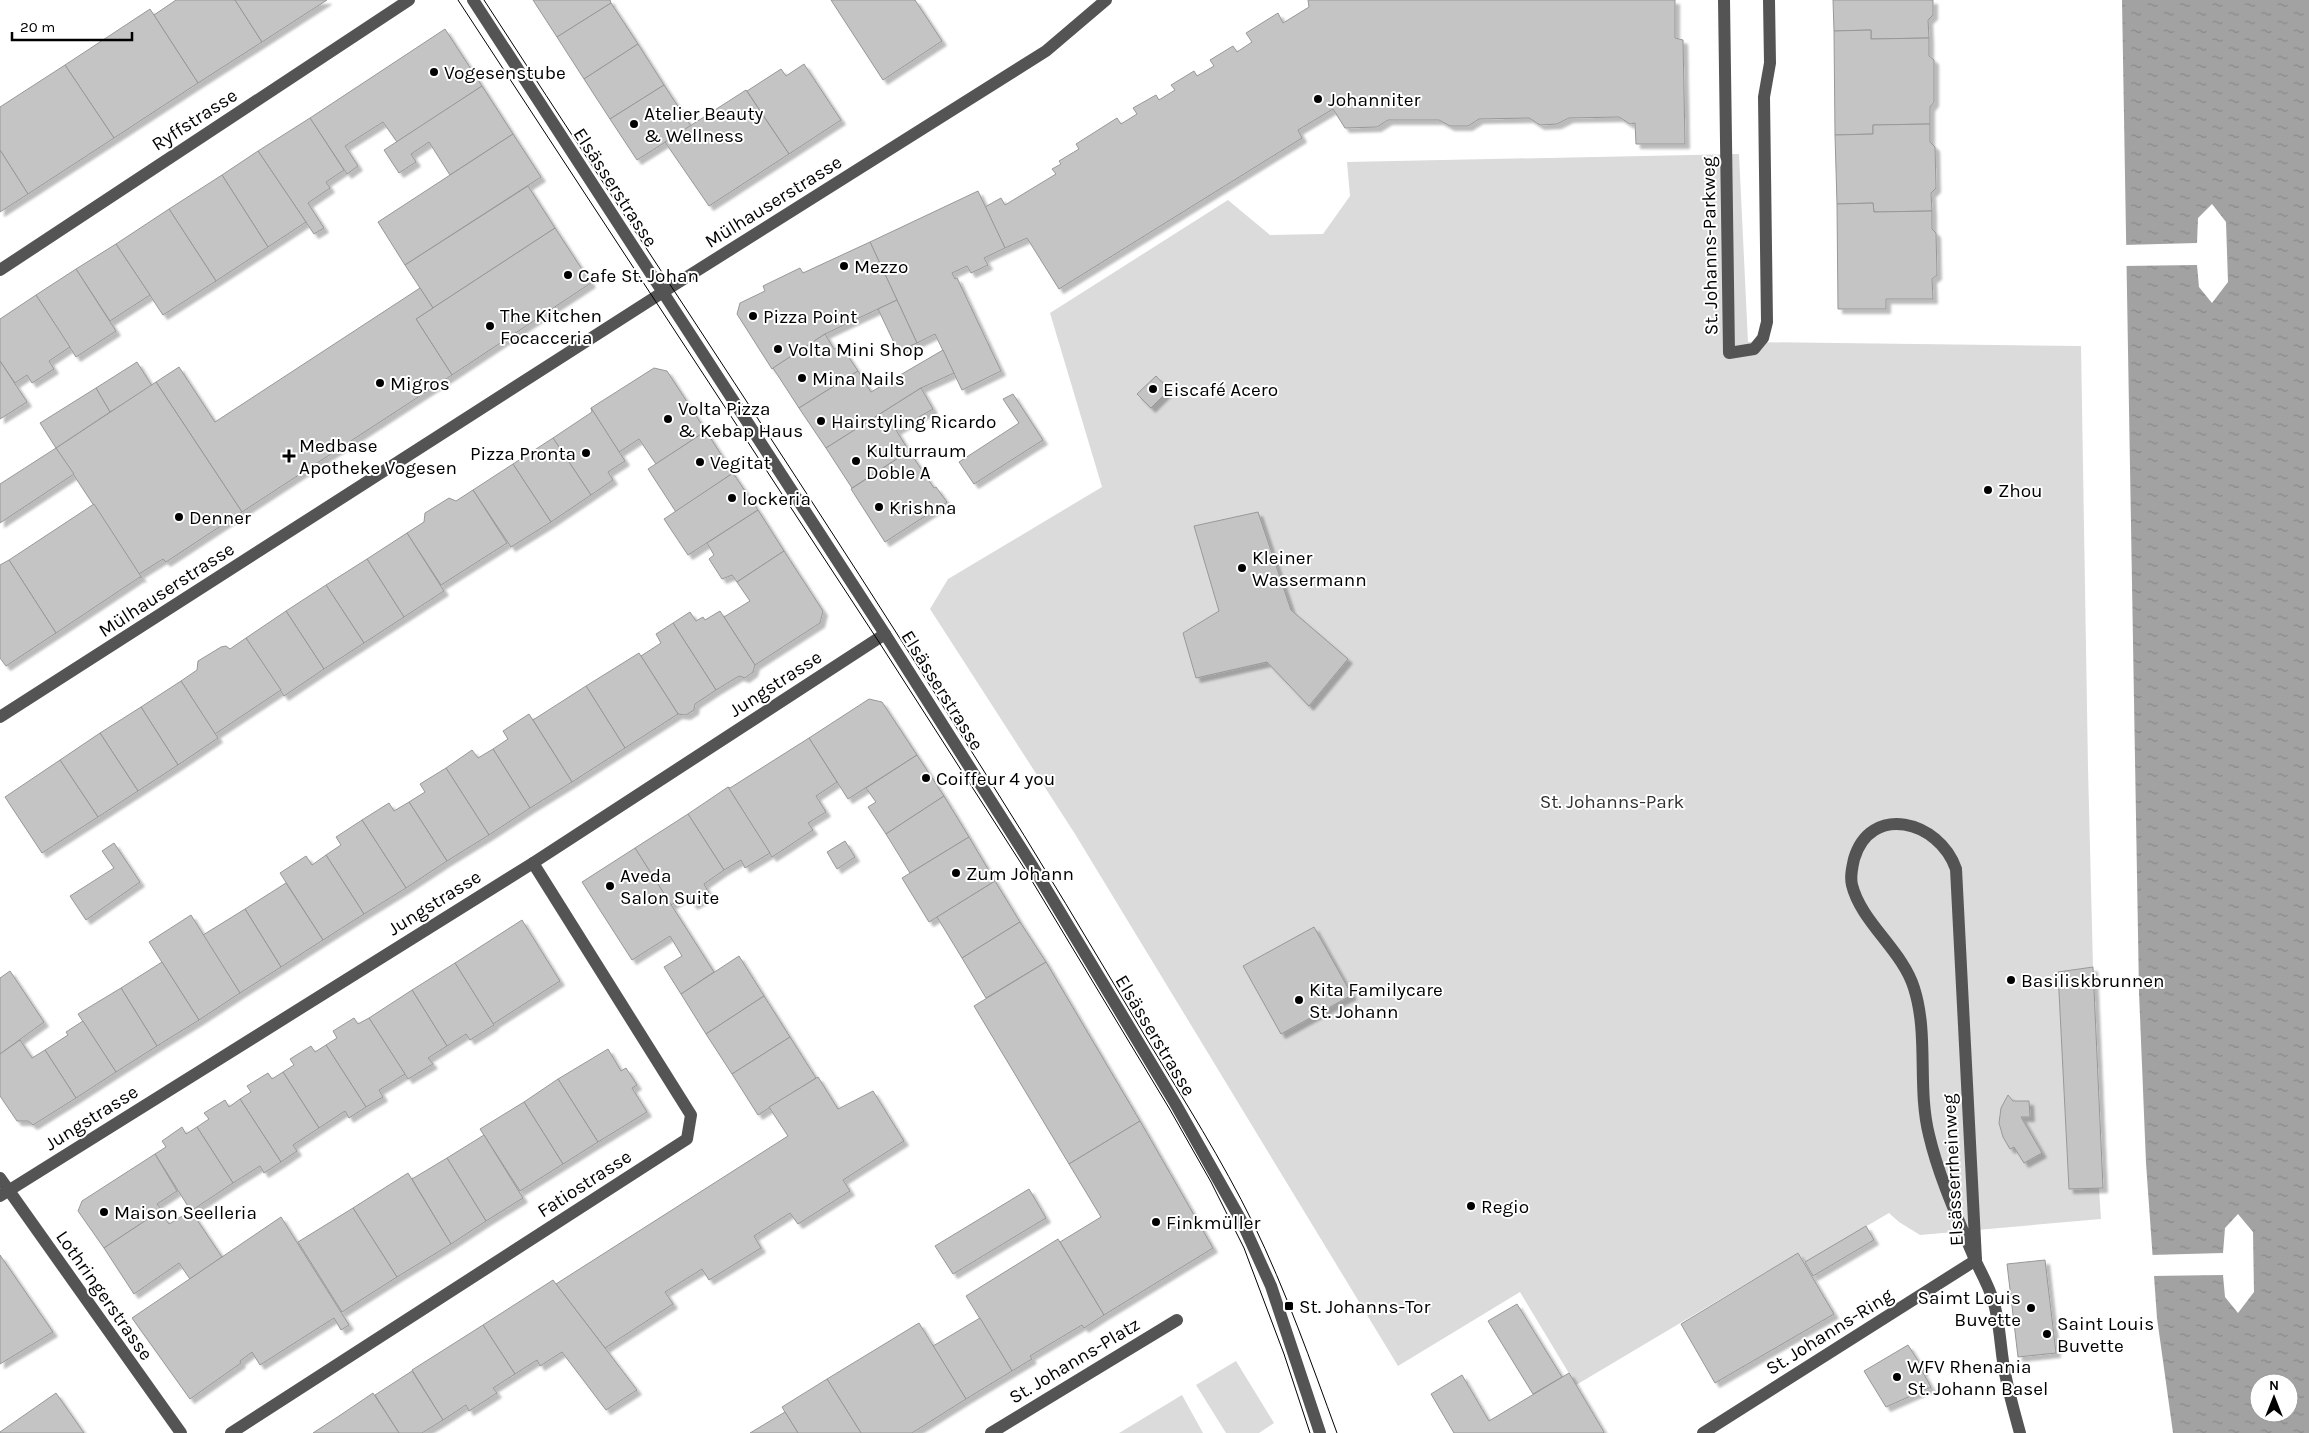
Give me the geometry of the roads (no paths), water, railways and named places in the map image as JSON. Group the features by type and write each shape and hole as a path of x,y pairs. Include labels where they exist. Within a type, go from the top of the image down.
{"street":[{"name":"Ryffstrasse","path":"0,270 409,0"},
{"name":"Elsässerstrasse","path":"473,0 885,634 1033,867 1175,1103 1242,1222 1271,1286 1320,1433"},
{"name":"Mülhauserstrasse","path":"0,717 663,292 1046,51 1106,0"},
{"name":"St. Johanns-Parkweg","path":"1724,0 1729,353 1754,349 1763,338 1767,322 1764,96 1770,63 1769,0"},
{"name":"Jungstrasse","path":"4,1193 533,863 885,634"},
{"name":"Elsässerrheinweg","path":"1976,1260 1956,869 1951,855 1931,833 1918,827 1902,824 1888,825 1876,830 1864,839 1856,852 1851,870 1852,885 1859,903 1907,970 1914,987 1919,1008 1924,1107 1928,1134 1936,1161 1976,1260 1993,1300 2006,1378 2020,1433"},
{"name":"Fatiostrasse","path":"231,1433 687,1139 691,1115 533,863"},
{"name":"Lothringerstrasse","path":"0,1178 4,1193 181,1433"},
{"name":"St. Johanns-Ring","path":"1703,1433 1976,1260"},
{"name":"St. Johanns-Platz","path":"991,1433 1177,1320"}],"water":[{"path":"2122,0 2309,0 2309,1433 2173,1433 2157,1318 2146,1163 2139,992"}],"tram line":[{"path":"458,0 877,639 1026,871 1169,1108 1211,1182 1244,1248 1284,1354 1310,1433"},
{"path":"484,0 921,671 1024,836 1202,1130 1229,1176 1265,1249 1298,1327 1337,1433"}],"place":[{"name":"Vogesenstube","path":"434,72"},
{"name":"Johanniter","path":"1318,99"},
{"name":"Atelier Beauty & Wellness","path":"634,124"},
{"name":"Mezzo","path":"844,266"},
{"name":"Cafe St. Johan","path":"568,275"},
{"name":"Pizza Point","path":"753,316"},
{"name":"The Kitchen Focacceria","path":"490,326"},
{"name":"Volta Mini Shop","path":"778,349"},
{"name":"Mina Nails","path":"802,378"},
{"name":"Migros","path":"380,383"},
{"name":"Eiscafé Acero","path":"1153,389"},
{"name":"Volta Pizza & Kebap Haus","path":"668,419"},
{"name":"Hairstyling Ricardo","path":"821,421"},
{"name":"Pizza Pronta","path":"586,453"},
{"name":"Medbase Apotheke Vogesen","path":"289,456"},
{"name":"Kulturraum Doble A","path":"856,461"},
{"name":"Vegitat","path":"700,462"},
{"name":"Zhou","path":"1988,490"},
{"name":"lockeria","path":"732,498"},
{"name":"Krishna","path":"879,507"},
{"name":"Denner","path":"179,517"},
{"name":"Kleiner Wassermann","path":"1242,568"},
{"name":"Coiffeur 4 you","path":"926,778"},
{"name":"Zum Johann","path":"956,873"},
{"name":"Aveda Salon Suite","path":"610,886"},
{"name":"Basiliskbrunnen","path":"2011,980"},
{"name":"Kita Familycare St. Johann","path":"1299,1000"},
{"name":"Regio","path":"1471,1206"},
{"name":"Maison Seelleria","path":"104,1212"},
{"name":"Finkmüller","path":"1156,1222"},
{"name":"St. Johanns-Tor","path":"1289,1306"},
{"name":"Saimt Louis Buvette","path":"2031,1308"},
{"name":"Saint Louis Buvette","path":"2047,1334"},
{"name":"WFV Rhenania St. Johann Basel","path":"1897,1377"}],"park label":[{"name":"St. Johanns-Park","path":"1612,801"}]}
